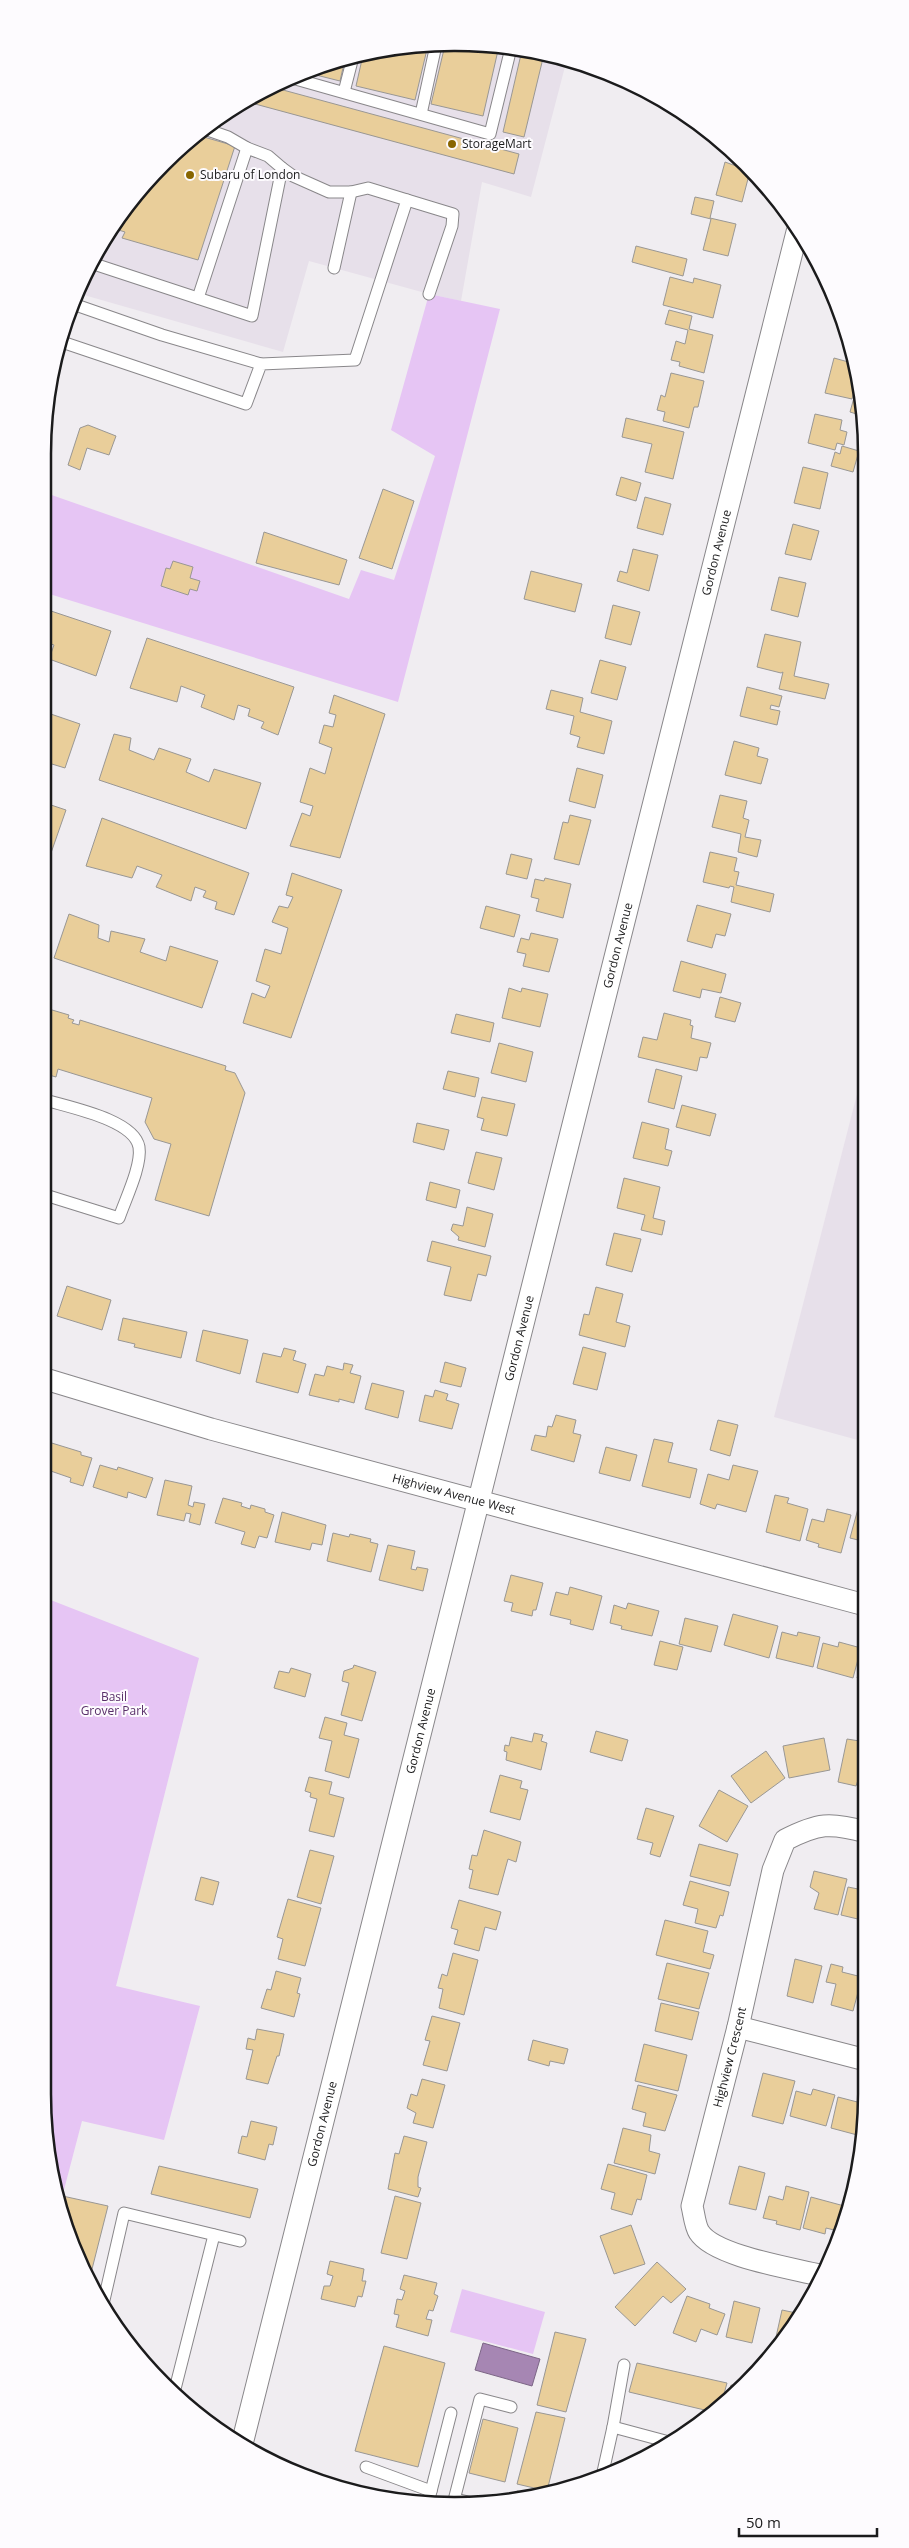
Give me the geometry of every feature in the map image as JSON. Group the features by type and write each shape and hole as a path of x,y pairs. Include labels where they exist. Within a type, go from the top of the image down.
{"street":[{"name":"Gordon Avenue","path":"244,2437 795,239"},
{"name":"Highview Avenue West","path":"51,1381 211,1429 479,1503 858,1603"},
{"name":"Highview Crescent","path":"815,2274 716,2247 700,2232 692,2206 738,2027 773,1870 785,1840 810,1827 840,1824 858,1830"},
{"path":"738,2027 858,2058"}],"lane":[{"path":"420,114 434,52"},
{"path":"303,81 490,134 509,55"},
{"path":"344,92 351,65"},
{"path":"213,132 268,156 293,176 329,192 351,192 368,188 453,214 452,226 429,294"},
{"path":"198,298 247,148"},
{"path":"99,265 252,316 282,168"},
{"path":"334,268 351,192"},
{"path":"80,306 162,335 261,364 355,360 407,200"},
{"path":"67,345 246,404 261,364"},
{"path":"51,1102 120,1124 131,1132 139,1147 136,1170 119,1218 51,1197"},
{"path":"105,2295 124,2213 240,2242"},
{"path":"176,2385 214,2235"},
{"path":"604,2468 624,2365"},
{"path":"455,2497 480,2399 511,2407"},
{"path":"430,2496 451,2413"},
{"path":"613,2427 661,2440"},
{"path":"366,2467 428,2496"}],"shaded area":[{"path":"454,51 507,55 565,67 531,197 482,182 461,301 309,261 283,352 84,295 105,253 119,230 169,169 230,119 253,105 300,82 350,65 402,55"},
{"path":"858,1090 858,1440 774,1417"},
{"path":"483,2343 540,2359 532,2386 475,2370"}],"green space":[{"path":"429,294 500,309 398,702 51,594 51,495 349,599 361,570 394,580 435,456 391,430"},
{"name":"Basil Grover Park","path":"51,1600 199,1658 116,1986 200,2006 164,2140 82,2121 64,2192 55,2146 51,2094"},
{"path":"462,2289 545,2312 533,2354 450,2332"}],"building":[{"path":"443,51 497,54 483,116 431,104"},
{"path":"426,52 415,100 356,86 361,62"},
{"path":"520,57 542,61 524,137 503,132"},
{"path":"343,67 340,81 318,76"},
{"path":"283,90 519,154 514,174 255,104"},
{"name":"Subaru of London","path":"206,138 235,146 198,260 122,238 125,232 119,230 151,189 169,169"},
{"path":"725,162 737,166 748,178 742,202 716,195"},
{"path":"695,197 714,201 710,218 736,224 728,256 703,250 711,219 691,214"},
{"path":"636,246 687,259 683,276 632,262"},
{"path":"670,277 693,283 694,278 721,285 713,318 663,305"},
{"path":"669,310 692,316 689,329 713,335 704,373 679,366 680,362 671,360 676,341 685,344 688,330 665,324"},
{"path":"834,358 847,362 852,399 825,393"},
{"path":"671,373 704,381 698,407 694,407 689,428 663,421 665,412 657,410 661,395 665,397"},
{"path":"854,399 855,414 850,412"},
{"path":"815,414 842,420 840,430 847,432 844,445 837,443 835,450 808,443"},
{"path":"626,418 684,432 673,479 645,472 652,444 622,437"},
{"path":"88,425 116,436 109,455 87,448 80,470 68,465 80,428"},
{"path":"842,446 858,451 853,472 831,466 835,452 840,454"},
{"path":"803,467 828,473 820,509 794,503"},
{"path":"621,477 641,483 636,501 616,495"},
{"path":"383,489 414,501 392,569 359,558"},
{"path":"645,497 671,504 663,535 637,528"},
{"path":"793,524 819,531 811,560 785,554"},
{"path":"264,532 347,560 339,585 256,563"},
{"path":"633,549 658,555 649,591 617,581 620,571 627,573"},
{"path":"173,561 193,567 190,578 200,581 197,591 190,589 188,595 161,586 166,568 170,569"},
{"path":"531,571 582,584 575,612 524,599"},
{"path":"779,577 806,583 798,617 771,610"},
{"path":"613,605 640,612 631,645 605,638"},
{"path":"51,611 111,631 96,676 51,660 54,645 51,644"},
{"path":"765,634 801,642 794,676 829,684 825,699 779,689 783,672 757,667"},
{"path":"147,638 294,687 278,735 261,728 264,722 248,716 250,709 238,705 234,720 201,707 205,695 181,686 177,702 130,688"},
{"path":"600,660 626,667 617,700 591,693"},
{"path":"747,687 782,696 779,707 771,705 770,709 780,711 777,725 740,716"},
{"path":"551,690 583,698 580,712 612,721 604,754 577,747 580,737 570,734 574,716 546,709"},
{"path":"334,695 385,714 340,858 290,846 302,813 310,816 313,806 300,802 310,768 325,774 332,748 319,743 324,725 333,727 336,715 329,713"},
{"path":"51,714 80,724 65,768 51,764"},
{"path":"114,734 131,738 129,750 154,760 159,748 191,759 186,772 209,782 214,769 261,783 246,829 99,780"},
{"path":"734,741 759,748 757,756 768,759 761,784 725,775"},
{"path":"577,768 603,775 595,808 569,801"},
{"path":"720,795 747,801 743,818 749,820 745,837 761,840 757,857 738,852 741,834 712,827"},
{"path":"51,805 66,810 51,853"},
{"path":"570,815 591,820 579,865 554,859 563,822 568,823"},
{"path":"102,818 249,873 234,915 215,909 217,902 203,897 206,891 195,887 191,901 156,887 162,875 137,866 132,878 86,866"},
{"path":"710,852 737,858 734,871 739,872 736,885 774,894 770,912 731,902 734,887 730,886 729,888 703,882"},
{"path":"511,854 532,859 527,879 506,874"},
{"path":"292,873 342,890 291,1038 243,1023 252,993 265,998 270,986 256,981 265,949 281,954 288,928 272,922 279,906 288,908 293,897 286,895"},
{"path":"545,878 571,884 563,918 536,911 539,899 531,897 535,879 544,881"},
{"path":"697,905 731,914 725,936 716,934 712,948 687,941"},
{"path":"486,906 520,915 514,937 480,928"},
{"path":"69,914 99,925 98,938 109,942 111,931 145,939 140,952 166,961 170,946 218,961 202,1008 54,958"},
{"path":"531,933 558,939 549,972 523,966 526,954 517,952 521,938 529,940"},
{"path":"681,961 726,974 721,993 702,989 700,998 673,991"},
{"path":"509,988 521,992 522,988 548,994 540,1027 502,1018"},
{"path":"720,997 741,1003 735,1022 715,1017"},
{"path":"51,1010 69,1015 68,1018 74,1020 72,1023 79,1025 80,1020 226,1066 225,1070 235,1073 245,1093 209,1216 155,1200 171,1144 154,1139 145,1122 152,1098 58,1069 56,1077 51,1076"},
{"path":"664,1013 691,1020 690,1025 693,1026 691,1038 711,1043 707,1058 700,1057 697,1071 638,1057 643,1037 657,1040"},
{"path":"456,1014 494,1023 490,1042 451,1033"},
{"path":"499,1043 533,1052 526,1082 491,1073"},
{"path":"656,1069 682,1076 674,1109 648,1102"},
{"path":"448,1071 479,1078 475,1097 443,1089"},
{"path":"482,1097 515,1104 507,1136 481,1130 484,1119 477,1117"},
{"path":"682,1105 716,1114 710,1136 676,1127"},
{"path":"642,1122 669,1129 665,1149 672,1151 668,1166 633,1158"},
{"path":"417,1123 449,1130 444,1150 413,1142"},
{"path":"476,1152 502,1158 494,1190 468,1183"},
{"path":"624,1178 660,1187 653,1218 665,1221 662,1235 641,1230 645,1215 617,1208"},
{"path":"430,1182 460,1190 456,1208 426,1200"},
{"path":"467,1207 493,1214 485,1247 458,1240 459,1237 451,1230 453,1224 463,1226"},
{"path":"614,1233 641,1239 632,1272 606,1265"},
{"path":"432,1241 491,1256 486,1276 478,1274 471,1301 444,1295 451,1267 427,1261"},
{"path":"67,1286 111,1300 102,1330 57,1316"},
{"path":"596,1287 623,1294 616,1322 630,1326 625,1347 579,1335 584,1314 589,1315"},
{"path":"123,1318 187,1332 181,1358 134,1347 135,1344 118,1340"},
{"path":"203,1330 248,1340 240,1374 196,1361"},
{"path":"583,1347 606,1353 597,1390 573,1384"},
{"path":"284,1348 296,1351 293,1360 306,1364 298,1393 256,1382 263,1353 281,1357"},
{"path":"445,1362 466,1368 461,1387 440,1382"},
{"path":"344,1363 353,1365 350,1373 361,1376 354,1403 339,1399 339,1402 309,1395 315,1374 324,1376 327,1366 343,1370"},
{"path":"372,1383 404,1391 398,1418 365,1409"},
{"path":"435,1390 448,1394 446,1400 459,1404 452,1429 419,1421 425,1395 433,1397"},
{"path":"556,1415 576,1420 573,1433 581,1435 574,1462 531,1450 535,1435 546,1437 548,1426 552,1427"},
{"path":"718,1420 738,1425 730,1456 710,1450"},
{"path":"654,1439 673,1443 668,1462 697,1469 690,1498 642,1486"},
{"path":"51,1443 81,1452 81,1455 92,1458 83,1486 70,1482 71,1478 51,1471"},
{"path":"606,1447 637,1455 630,1481 599,1473"},
{"path":"100,1465 117,1470 118,1467 153,1478 146,1498 128,1492 127,1498 93,1487"},
{"path":"733,1465 758,1471 746,1512 717,1504 715,1509 700,1504 708,1474 729,1480"},
{"path":"165,1480 192,1486 188,1505 193,1507 194,1502 205,1504 200,1525 189,1522 191,1514 186,1513 184,1521 157,1515"},
{"path":"775,1495 789,1498 787,1503 808,1509 800,1541 766,1532"},
{"path":"223,1498 242,1503 241,1506 250,1509 251,1505 265,1509 265,1512 274,1515 267,1538 259,1536 255,1548 241,1544 245,1532 215,1523"},
{"path":"827,1509 851,1515 841,1553 818,1547 819,1544 806,1540 812,1519 824,1522"},
{"path":"858,1509 858,1540 850,1538"},
{"path":"282,1512 326,1525 322,1545 312,1543 310,1550 275,1542"},
{"path":"333,1533 349,1537 350,1534 371,1539 370,1542 378,1544 371,1572 327,1561"},
{"path":"388,1545 415,1551 411,1569 416,1570 417,1567 428,1569 423,1591 379,1580"},
{"path":"511,1575 543,1583 536,1610 533,1610 532,1616 511,1611 513,1603 504,1601"},
{"path":"570,1587 602,1596 593,1630 570,1624 571,1620 550,1615 556,1592 568,1595"},
{"path":"628,1603 659,1611 652,1636 621,1629 622,1626 610,1623 614,1605 626,1609"},
{"path":"733,1614 778,1626 769,1658 724,1645"},
{"path":"685,1618 718,1626 711,1652 679,1644"},
{"path":"782,1632 797,1636 798,1632 820,1637 813,1667 776,1658"},
{"path":"660,1641 683,1647 677,1670 654,1665"},
{"path":"839,1642 858,1647 858,1659 853,1678 817,1668 823,1643 838,1647"},
{"path":"354,1665 376,1672 362,1721 341,1715 349,1683 342,1681 344,1671 353,1668"},
{"path":"291,1668 311,1674 305,1697 274,1688 279,1671 289,1673"},
{"path":"325,1717 347,1723 344,1735 359,1739 349,1778 325,1771 332,1741 319,1738"},
{"path":"596,1731 628,1740 622,1761 590,1752"},
{"path":"534,1733 543,1735 541,1741 547,1743 541,1770 506,1760 507,1752 504,1751 505,1745 509,1746 511,1737 532,1742"},
{"path":"824,1738 830,1770 789,1778 783,1746"},
{"path":"847,1739 858,1741 858,1780 856,1786 838,1782"},
{"path":"766,1751 785,1778 751,1803 731,1776"},
{"path":"500,1775 522,1781 520,1788 528,1790 520,1820 490,1812"},
{"path":"309,1777 332,1782 329,1794 344,1798 334,1837 309,1831 317,1799 310,1797 311,1793 305,1791"},
{"path":"719,1790 748,1806 727,1842 699,1826"},
{"path":"646,1808 674,1816 660,1857 650,1854 653,1843 637,1839"},
{"path":"484,1830 521,1842 516,1862 508,1859 498,1895 469,1888 473,1870 469,1869 472,1855 477,1856"},
{"path":"699,1844 738,1854 730,1886 690,1876"},
{"path":"310,1850 334,1856 321,1904 297,1897"},
{"path":"814,1871 847,1879 838,1915 814,1909 819,1893 810,1887"},
{"path":"201,1877 219,1882 213,1905 195,1900"},
{"path":"690,1881 729,1892 723,1916 720,1915 716,1928 695,1923 698,1909 683,1905"},
{"path":"848,1887 858,1889 858,1919 841,1915"},
{"path":"288,1899 321,1908 305,1966 278,1959 283,1939 277,1937"},
{"path":"459,1900 501,1912 496,1930 485,1927 479,1951 454,1944 458,1930 451,1928"},
{"path":"665,1920 708,1931 703,1952 714,1955 710,1969 656,1955"},
{"path":"453,1953 478,1960 464,2015 439,2008 443,1989 438,1988 442,1974 447,1976"},
{"path":"795,1959 822,1966 813,2003 787,1996"},
{"path":"667,1963 709,1973 699,2009 658,1999"},
{"path":"831,1964 843,1967 842,1972 858,1976 858,1992 853,2011 831,2005 836,1984 826,1982"},
{"path":"276,1971 301,1978 297,1993 300,1994 294,2017 261,2008 267,1989 271,1990"},
{"path":"661,2003 699,2012 692,2040 655,2031"},
{"path":"432,2016 460,2023 447,2071 423,2065 430,2041 425,2040"},
{"path":"257,2029 284,2034 279,2056 277,2056 268,2084 246,2079 253,2050 246,2049 248,2038 255,2040"},
{"path":"533,2040 568,2049 564,2064 550,2061 549,2066 528,2060"},
{"path":"644,2044 687,2055 678,2091 635,2081"},
{"path":"763,2073 795,2081 783,2124 752,2116"},
{"path":"422,2079 445,2085 433,2128 413,2123 416,2113 407,2108 411,2094 417,2096"},
{"path":"638,2085 677,2095 665,2131 643,2126 646,2113 632,2109"},
{"path":"813,2089 835,2095 826,2126 790,2116 796,2091 811,2095"},
{"path":"838,2097 858,2102 855,2134 831,2128"},
{"path":"251,2121 277,2127 273,2145 269,2144 265,2160 238,2153 242,2136 247,2137"},
{"path":"623,2128 651,2135 649,2151 660,2154 655,2174 614,2163"},
{"path":"404,2136 427,2142 418,2177 418,2187 421,2188 418,2197 388,2189 395,2153 399,2154"},
{"path":"608,2164 647,2175 641,2200 637,2199 632,2215 611,2209 615,2193 601,2189"},
{"path":"159,2166 258,2189 250,2218 151,2194"},
{"path":"739,2166 765,2173 756,2210 729,2204"},
{"path":"786,2186 809,2192 800,2230 776,2224 777,2221 763,2218 769,2196 783,2200"},
{"path":"65,2196 108,2206 92,2270 82,2248"},
{"path":"395,2196 421,2203 407,2259 381,2253"},
{"path":"811,2197 842,2205 834,2230 826,2228 825,2234 803,2228"},
{"path":"631,2225 645,2264 614,2274 600,2236"},
{"path":"330,2261 364,2269 362,2281 366,2281 362,2297 358,2296 355,2307 321,2299 324,2286 330,2286 333,2276 327,2274"},
{"path":"657,2262 686,2289 671,2303 663,2296 635,2326 615,2307"},
{"path":"404,2275 437,2283 434,2294 438,2296 433,2311 429,2310 426,2319 432,2320 428,2336 396,2327 399,2315 394,2314 397,2299 402,2300 405,2291 400,2289"},
{"path":"687,2296 710,2304 709,2308 725,2314 717,2335 701,2329 696,2342 673,2333"},
{"path":"734,2301 760,2308 752,2343 726,2337"},
{"path":"782,2310 793,2312 790,2318 776,2336"},
{"path":"555,2332 586,2339 566,2412 537,2405"},
{"path":"384,2346 445,2363 418,2467 355,2451"},
{"path":"637,2363 727,2383 724,2393 704,2410 629,2392"},
{"path":"536,2412 565,2418 548,2485 536,2488 517,2484"},
{"path":"483,2419 518,2428 505,2482 469,2473"}],"place":[{"name":"StorageMart","path":"452,144"},
{"name":"Subaru of London","path":"190,175"}]}
